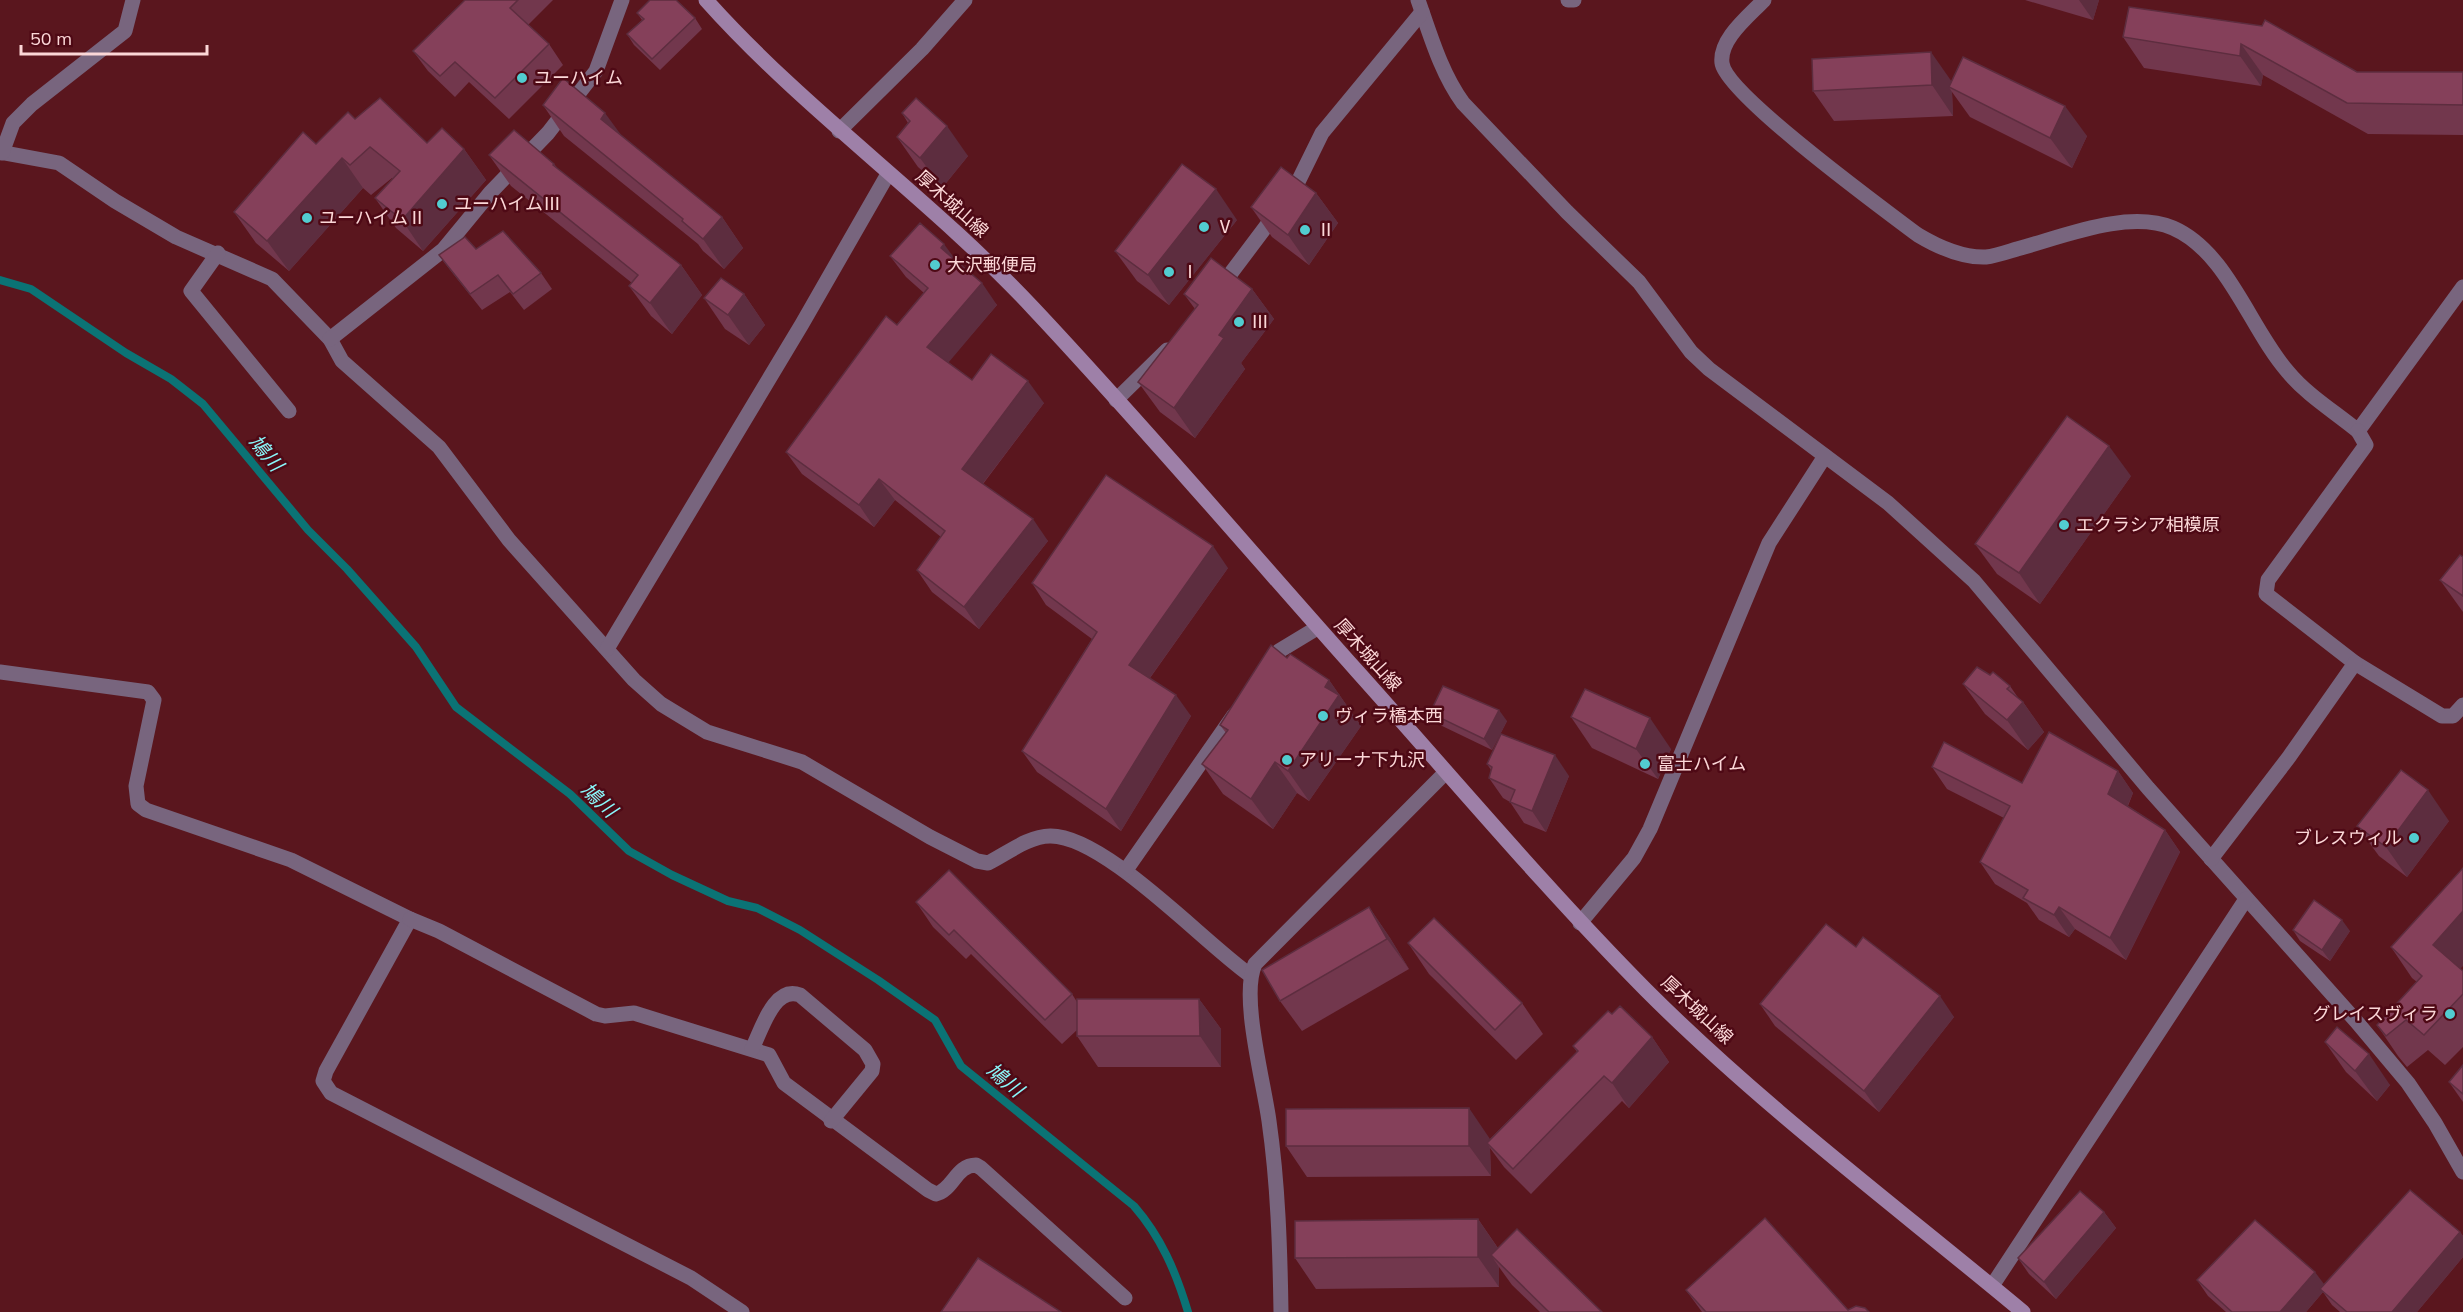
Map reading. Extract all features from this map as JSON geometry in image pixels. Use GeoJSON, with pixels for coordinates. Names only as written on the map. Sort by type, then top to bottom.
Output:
{"type":"FeatureCollection","features":[{"type":"Feature","properties":{"kind":"main road","name":"厚木城山線"},"geometry":{"type":"LineString","coordinates":[[706,0],[839,131],[973,248],[1032,307],[1580,922],[1650,993],[1719,1058],[2023,1312]]}},
{"type":"Feature","properties":{"kind":"street"},"geometry":{"type":"LineString","coordinates":[[133,0],[125,31],[32,104],[13,123],[1,152],[59,163],[115,201],[176,237],[272,279],[330,339],[342,362],[439,447],[509,540],[634,680],[662,705],[707,732],[802,762],[930,837],[976,861],[988,863],[1034,839],[1048,836],[1074,843],[1126,870],[1250,975]]}},
{"type":"Feature","properties":{"kind":"street"},"geometry":{"type":"LineString","coordinates":[[330,339],[443,250],[490,193],[548,133],[596,71],[622,0]]}},
{"type":"Feature","properties":{"kind":"street"},"geometry":{"type":"LineString","coordinates":[[839,131],[922,50],[965,0]]}},
{"type":"Feature","properties":{"kind":"street"},"geometry":{"type":"LineString","coordinates":[[1568,0],[1574,0]]}},
{"type":"Feature","properties":{"kind":"street"},"geometry":{"type":"LineString","coordinates":[[1764,0],[1728,40],[1721,61],[1727,77],[1779,126],[1918,235],[1941,249],[1987,257],[2133,221],[2156,222],[2176,230],[2196,243],[2220,269],[2288,373],[2358,430],[2366,446],[2266,587],[2266,594],[2272,601],[2355,663],[2442,716],[2453,716],[2463,705]]}},
{"type":"Feature","properties":{"kind":"street"},"geometry":{"type":"LineString","coordinates":[[1209,302],[1295,188],[1322,133],[1420,6]]}},
{"type":"Feature","properties":{"kind":"street"},"geometry":{"type":"LineString","coordinates":[[1420,6],[1455,92],[1463,103],[1567,212],[1639,282],[1691,352],[1754,405],[1888,503],[1974,581],[2211,859],[2356,1021],[2408,1083],[2435,1123],[2463,1173]]}},
{"type":"Feature","properties":{"kind":"street"},"geometry":{"type":"LineString","coordinates":[[607,649],[802,324],[888,174]]}},
{"type":"Feature","properties":{"kind":"street"},"geometry":{"type":"LineString","coordinates":[[218,254],[191,291],[289,411]]}},
{"type":"Feature","properties":{"kind":"street"},"geometry":{"type":"LineString","coordinates":[[2358,430],[2463,287]]}},
{"type":"Feature","properties":{"kind":"street"},"geometry":{"type":"LineString","coordinates":[[1116,400],[1182,336]]}},
{"type":"Feature","properties":{"kind":"street"},"geometry":{"type":"LineString","coordinates":[[1580,922],[1634,858],[1650,830],[1769,543],[1825,456]]}},
{"type":"Feature","properties":{"kind":"street"},"geometry":{"type":"LineString","coordinates":[[1259,680],[1279,651],[1317,627]]}},
{"type":"Feature","properties":{"kind":"street"},"geometry":{"type":"LineString","coordinates":[[2211,859],[2289,757],[2355,663]]}},
{"type":"Feature","properties":{"kind":"street"},"geometry":{"type":"LineString","coordinates":[[0,672],[148,693],[154,700],[135,786],[138,804],[146,810],[291,860],[439,931],[596,1014],[605,1016],[634,1013],[769,1054],[784,1083],[831,1121],[936,1194],[942,1193],[964,1168],[976,1165],[1125,1298]]}},
{"type":"Feature","properties":{"kind":"street"},"geometry":{"type":"LineString","coordinates":[[1126,870],[1246,699]]}},
{"type":"Feature","properties":{"kind":"street"},"geometry":{"type":"LineString","coordinates":[[1281,1312],[1280,1228],[1250,975],[1255,964],[1446,772]]}},
{"type":"Feature","properties":{"kind":"street"},"geometry":{"type":"LineString","coordinates":[[1992,1286],[2246,898]]}},
{"type":"Feature","properties":{"kind":"street"},"geometry":{"type":"LineString","coordinates":[[410,919],[326,1071],[323,1081],[326,1089],[691,1278],[742,1312]]}},
{"type":"Feature","properties":{"kind":"street"},"geometry":{"type":"LineString","coordinates":[[752,1049],[776,1001],[783,994],[791,991],[800,994],[865,1050],[873,1064],[872,1071],[831,1121]]}},
{"type":"Feature","properties":{"kind":"building"},"geometry":{"type":"Polygon","coordinates":[[[465,0],[518,0],[510,8],[549,44],[495,98],[455,62],[440,76],[413,51],[465,0]]]}},
{"type":"Feature","properties":{"kind":"building"},"geometry":{"type":"Polygon","coordinates":[[[650,0],[676,0],[695,18],[652,59],[627,34],[644,19],[637,13],[650,0]]]}},
{"type":"Feature","properties":{"kind":"building"},"geometry":{"type":"Polygon","coordinates":[[[2129,7],[2262,26],[2265,20],[2357,72],[2463,72],[2463,105],[2347,103],[2241,44],[2240,56],[2123,37],[2129,7]]]}},
{"type":"Feature","properties":{"kind":"building"},"geometry":{"type":"Polygon","coordinates":[[[1931,52],[1932,85],[1813,91],[1812,59],[1931,52]]]}},
{"type":"Feature","properties":{"kind":"building"},"geometry":{"type":"Polygon","coordinates":[[[1963,57],[2065,106],[2050,138],[1949,87],[1963,57]]]}},
{"type":"Feature","properties":{"kind":"building"},"geometry":{"type":"Polygon","coordinates":[[[563,78],[605,113],[601,119],[722,217],[703,239],[682,221],[683,219],[543,105],[563,78]]]}},
{"type":"Feature","properties":{"kind":"building"},"geometry":{"type":"Polygon","coordinates":[[[380,98],[427,143],[442,128],[464,149],[402,220],[375,198],[400,171],[370,147],[350,165],[342,158],[267,241],[234,212],[303,132],[316,144],[348,112],[355,119],[380,98]]]}},
{"type":"Feature","properties":{"kind":"building"},"geometry":{"type":"Polygon","coordinates":[[[916,98],[947,126],[920,158],[897,137],[910,121],[902,113],[916,98]]]}},
{"type":"Feature","properties":{"kind":"building"},"geometry":{"type":"Polygon","coordinates":[[[514,130],[553,165],[681,265],[650,303],[629,286],[638,275],[489,155],[514,130]]]}},
{"type":"Feature","properties":{"kind":"building"},"geometry":{"type":"Polygon","coordinates":[[[1182,164],[1216,189],[1148,275],[1115,251],[1182,164]]]}},
{"type":"Feature","properties":{"kind":"building"},"geometry":{"type":"Polygon","coordinates":[[[1281,167],[1316,193],[1288,235],[1251,207],[1281,167]]]}},
{"type":"Feature","properties":{"kind":"building"},"geometry":{"type":"Polygon","coordinates":[[[920,223],[944,244],[941,248],[982,283],[927,347],[972,380],[991,354],[1028,381],[962,469],[1033,519],[964,607],[917,570],[945,531],[879,479],[859,505],[786,452],[886,316],[897,325],[928,288],[890,256],[920,223]]]}},
{"type":"Feature","properties":{"kind":"building"},"geometry":{"type":"Polygon","coordinates":[[[503,231],[541,273],[513,294],[498,275],[470,294],[439,255],[465,237],[476,249],[503,231]]]}},
{"type":"Feature","properties":{"kind":"building"},"geometry":{"type":"Polygon","coordinates":[[[1211,258],[1252,289],[1219,335],[1224,338],[1174,408],[1138,382],[1198,305],[1184,294],[1211,258]]]}},
{"type":"Feature","properties":{"kind":"building"},"geometry":{"type":"Polygon","coordinates":[[[721,278],[744,294],[728,315],[704,298],[721,278]]]}},
{"type":"Feature","properties":{"kind":"building"},"geometry":{"type":"Polygon","coordinates":[[[2067,416],[2109,446],[2019,573],[1975,544],[2067,416]]]}},
{"type":"Feature","properties":{"kind":"building"},"geometry":{"type":"Polygon","coordinates":[[[1106,475],[1213,546],[1129,665],[1176,695],[1106,809],[1022,751],[1097,632],[1032,583],[1106,475]]]}},
{"type":"Feature","properties":{"kind":"building"},"geometry":{"type":"Polygon","coordinates":[[[2460,555],[2463,557],[2463,596],[2440,580],[2460,555]]]}},
{"type":"Feature","properties":{"kind":"building"},"geometry":{"type":"Polygon","coordinates":[[[1271,645],[1287,658],[1290,654],[1329,680],[1325,687],[1339,695],[1288,771],[1275,762],[1251,799],[1202,764],[1228,730],[1220,725],[1271,645]]]}},
{"type":"Feature","properties":{"kind":"building"},"geometry":{"type":"Polygon","coordinates":[[[1977,667],[1990,675],[1993,672],[2010,686],[2007,689],[2023,702],[2007,720],[1963,684],[1977,667]]]}},
{"type":"Feature","properties":{"kind":"building"},"geometry":{"type":"Polygon","coordinates":[[[1443,686],[1499,710],[1484,739],[1430,713],[1443,686]]]}},
{"type":"Feature","properties":{"kind":"building"},"geometry":{"type":"Polygon","coordinates":[[[1585,689],[1650,718],[1636,749],[1571,717],[1585,689]]]}},
{"type":"Feature","properties":{"kind":"building"},"geometry":{"type":"Polygon","coordinates":[[[2049,732],[2118,771],[2108,794],[2165,830],[2110,938],[2059,907],[2054,915],[2023,898],[2028,890],[1980,862],[2010,806],[1932,767],[1944,742],[2022,783],[2049,732]]]}},
{"type":"Feature","properties":{"kind":"building"},"geometry":{"type":"Polygon","coordinates":[[[1501,734],[1555,755],[1532,811],[1510,802],[1515,790],[1489,778],[1492,767],[1487,764],[1501,734]]]}},
{"type":"Feature","properties":{"kind":"building"},"geometry":{"type":"Polygon","coordinates":[[[2401,770],[2428,790],[2386,847],[2357,826],[2401,770]]]}},
{"type":"Feature","properties":{"kind":"building"},"geometry":{"type":"Polygon","coordinates":[[[2463,868],[2463,911],[2433,945],[2463,971],[2463,994],[2424,1035],[2406,1020],[2386,1036],[2377,1025],[2422,976],[2391,947],[2463,868]]]}},
{"type":"Feature","properties":{"kind":"building"},"geometry":{"type":"Polygon","coordinates":[[[949,870],[1072,994],[1045,1020],[954,930],[949,935],[916,902],[949,870]]]}},
{"type":"Feature","properties":{"kind":"building"},"geometry":{"type":"Polygon","coordinates":[[[2314,900],[2342,920],[2322,950],[2293,930],[2314,900]]]}},
{"type":"Feature","properties":{"kind":"building"},"geometry":{"type":"Polygon","coordinates":[[[1369,907],[1387,939],[1280,1001],[1262,970],[1369,907]]]}},
{"type":"Feature","properties":{"kind":"building"},"geometry":{"type":"Polygon","coordinates":[[[1434,918],[1522,1003],[1495,1030],[1408,943],[1434,918]]]}},
{"type":"Feature","properties":{"kind":"building"},"geometry":{"type":"Polygon","coordinates":[[[1826,924],[1856,947],[1863,937],[1940,996],[1864,1091],[1760,1004],[1826,924]]]}},
{"type":"Feature","properties":{"kind":"building"},"geometry":{"type":"Polygon","coordinates":[[[1077,999],[1199,999],[1200,1036],[1077,1036],[1077,999]]]}},
{"type":"Feature","properties":{"kind":"building"},"geometry":{"type":"Polygon","coordinates":[[[1620,1006],[1652,1037],[1612,1083],[1604,1076],[1513,1169],[1487,1143],[1578,1051],[1573,1046],[1608,1011],[1612,1014],[1620,1006]]]}},
{"type":"Feature","properties":{"kind":"building"},"geometry":{"type":"Polygon","coordinates":[[[2337,1027],[2369,1054],[2355,1071],[2325,1042],[2337,1027]]]}},
{"type":"Feature","properties":{"kind":"building"},"geometry":{"type":"Polygon","coordinates":[[[2463,1065],[2463,1094],[2449,1082],[2463,1065]]]}},
{"type":"Feature","properties":{"kind":"building"},"geometry":{"type":"Polygon","coordinates":[[[1469,1108],[1469,1146],[1286,1146],[1286,1109],[1469,1108]]]}},
{"type":"Feature","properties":{"kind":"building"},"geometry":{"type":"Polygon","coordinates":[[[2410,1190],[2460,1232],[2392,1312],[2347,1312],[2320,1289],[2410,1190]]]}},
{"type":"Feature","properties":{"kind":"building"},"geometry":{"type":"Polygon","coordinates":[[[2080,1191],[2104,1212],[2044,1282],[2018,1258],[2080,1191]]]}},
{"type":"Feature","properties":{"kind":"building"},"geometry":{"type":"Polygon","coordinates":[[[1765,1218],[1848,1310],[1856,1306],[1865,1308],[1869,1312],[1706,1312],[1686,1290],[1765,1218]]]}},
{"type":"Feature","properties":{"kind":"building"},"geometry":{"type":"Polygon","coordinates":[[[1478,1219],[1478,1257],[1295,1258],[1295,1221],[1478,1219]]]}},
{"type":"Feature","properties":{"kind":"building"},"geometry":{"type":"Polygon","coordinates":[[[2255,1220],[2315,1272],[2280,1312],[2232,1312],[2197,1280],[2255,1220]]]}},
{"type":"Feature","properties":{"kind":"building"},"geometry":{"type":"Polygon","coordinates":[[[1517,1229],[1602,1312],[1549,1312],[1491,1255],[1517,1229]]]}},
{"type":"Feature","properties":{"kind":"building"},"geometry":{"type":"Polygon","coordinates":[[[978,1258],[1061,1312],[941,1312],[978,1258]]]}},
{"type":"Feature","properties":{"kind":"waterway","name":"鳩川"},"geometry":{"type":"LineString","coordinates":[[0,280],[31,289],[126,353],[171,379],[203,404],[308,530],[347,569],[416,647],[456,707],[570,794],[629,851],[672,875],[728,901],[757,908],[800,930],[935,1020],[961,1066],[1134,1206],[1152,1230],[1167,1256],[1188,1312]]}},
{"type":"Feature","properties":{"kind":"place","name":"ユーハイム"},"geometry":{"type":"Point","coordinates":[522,78]}},
{"type":"Feature","properties":{"kind":"place","name":"ユーハイムⅢ"},"geometry":{"type":"Point","coordinates":[442,204]}},
{"type":"Feature","properties":{"kind":"place","name":"ユーハイムⅡ"},"geometry":{"type":"Point","coordinates":[307,218]}},
{"type":"Feature","properties":{"kind":"place","name":"Ⅴ"},"geometry":{"type":"Point","coordinates":[1204,227]}},
{"type":"Feature","properties":{"kind":"place","name":"Ⅱ"},"geometry":{"type":"Point","coordinates":[1305,230]}},
{"type":"Feature","properties":{"kind":"place","name":"大沢郵便局"},"geometry":{"type":"Point","coordinates":[935,265]}},
{"type":"Feature","properties":{"kind":"place","name":"Ⅰ"},"geometry":{"type":"Point","coordinates":[1169,272]}},
{"type":"Feature","properties":{"kind":"place","name":"Ⅲ"},"geometry":{"type":"Point","coordinates":[1239,322]}},
{"type":"Feature","properties":{"kind":"place","name":"エクラシア相模原"},"geometry":{"type":"Point","coordinates":[2064,525]}},
{"type":"Feature","properties":{"kind":"place","name":"ヴィラ橋本西"},"geometry":{"type":"Point","coordinates":[1323,716]}},
{"type":"Feature","properties":{"kind":"place","name":"アリーナ下九沢"},"geometry":{"type":"Point","coordinates":[1287,760]}},
{"type":"Feature","properties":{"kind":"place","name":"富士ハイム"},"geometry":{"type":"Point","coordinates":[1645,764]}},
{"type":"Feature","properties":{"kind":"place","name":"ブレスウィル"},"geometry":{"type":"Point","coordinates":[2414,838]}},
{"type":"Feature","properties":{"kind":"place","name":"グレイスヴィラ"},"geometry":{"type":"Point","coordinates":[2450,1014]}}]}
